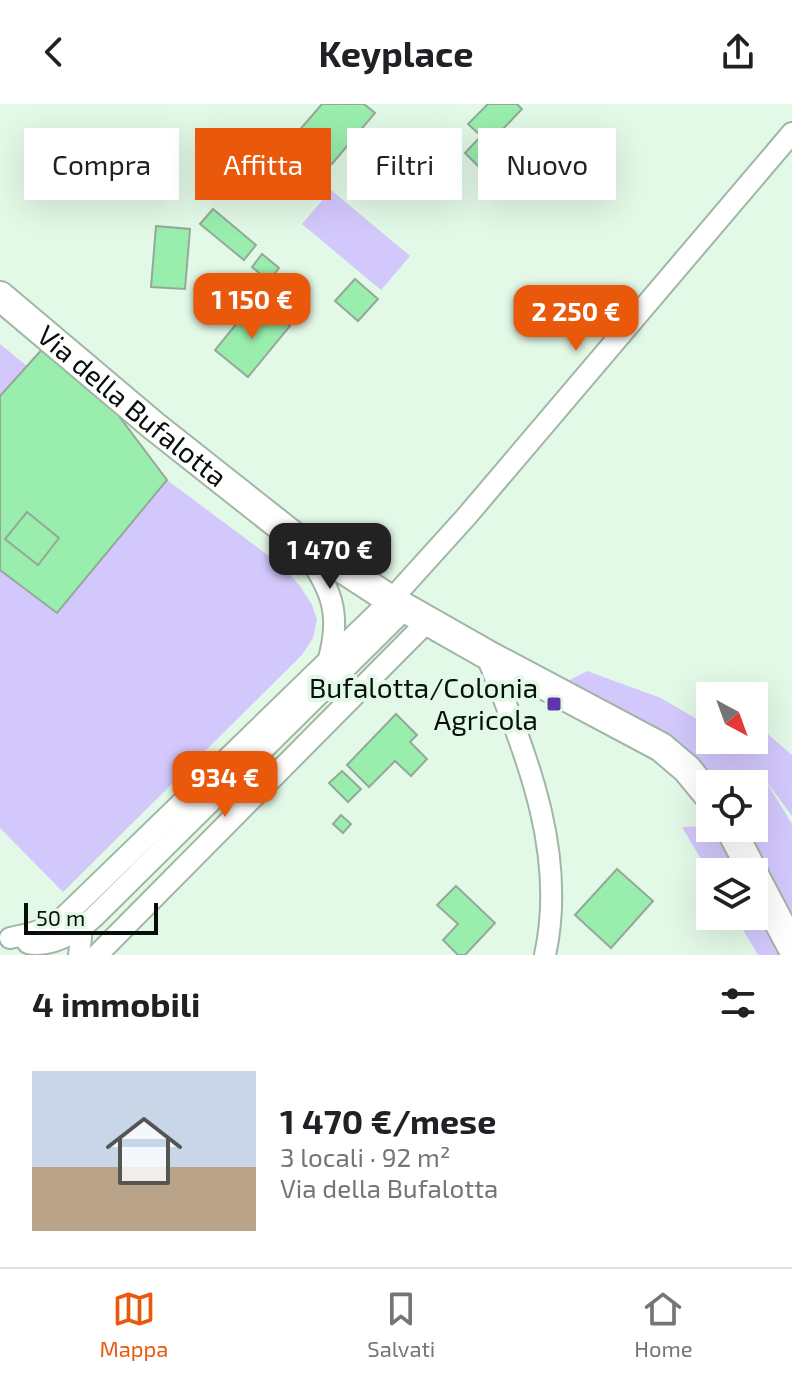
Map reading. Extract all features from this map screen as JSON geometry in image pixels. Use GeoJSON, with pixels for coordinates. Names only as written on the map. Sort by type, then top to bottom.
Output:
{"type":"FeatureCollection","features":[{"type":"Feature","properties":{"kind":"street"},"geometry":{"type":"LineString","coordinates":[[97,955],[408,610],[476,505],[792,133]]}},
{"type":"Feature","properties":{"kind":"street","name":"Via della Bufalotta"},"geometry":{"type":"LineString","coordinates":[[0,296],[154,426],[297,539],[408,610],[661,747],[696,780]]}},
{"type":"Feature","properties":{"kind":"street"},"geometry":{"type":"LineString","coordinates":[[297,539],[332,599],[335,625],[328,662]]}},
{"type":"Feature","properties":{"kind":"street"},"geometry":{"type":"LineString","coordinates":[[7,942],[35,944],[82,928],[180,818],[328,662],[408,610]]}},
{"type":"Feature","properties":{"kind":"street"},"geometry":{"type":"LineString","coordinates":[[7,942],[54,924],[180,818],[408,610]]}},
{"type":"Feature","properties":{"kind":"street"},"geometry":{"type":"LineString","coordinates":[[486,654],[527,760],[542,811],[551,890],[545,955]]}},
{"type":"Feature","properties":{"kind":"street"},"geometry":{"type":"LineString","coordinates":[[768,901],[792,947]]}},
{"type":"Feature","properties":{"kind":"street"},"geometry":{"type":"LineString","coordinates":[[79,955],[82,928]]}},
{"type":"Feature","properties":{"kind":"shaded area"},"geometry":{"type":"Polygon","coordinates":[[[331,190],[410,256],[381,290],[302,224],[322,200],[331,200],[331,190]]]}},
{"type":"Feature","properties":{"kind":"shaded area"},"geometry":{"type":"Polygon","coordinates":[[[0,344],[28,367],[0,396],[0,344]]]}},
{"type":"Feature","properties":{"kind":"shaded area"},"geometry":{"type":"Polygon","coordinates":[[[167,480],[281,565],[312,605],[317,620],[313,638],[302,655],[63,892],[0,828],[0,570],[57,613],[167,480]]]}},
{"type":"Feature","properties":{"kind":"shaded area"},"geometry":{"type":"Polygon","coordinates":[[[587,671],[661,698],[696,719],[696,754],[768,754],[768,734],[792,755],[792,816],[768,783],[768,770],[696,770],[696,774],[564,683],[587,671]]]}},
{"type":"Feature","properties":{"kind":"shaded area"},"geometry":{"type":"Polygon","coordinates":[[[768,785],[792,824],[792,931],[768,886],[768,858],[753,858],[744,842],[768,842],[768,785]]]}},
{"type":"Feature","properties":{"kind":"shaded area"},"geometry":{"type":"Polygon","coordinates":[[[696,826],[696,842],[721,842],[730,858],[700,858],[682,827],[696,826]]]}},
{"type":"Feature","properties":{"kind":"shaded area"},"geometry":{"type":"Polygon","coordinates":[[[768,921],[788,955],[758,955],[743,930],[768,930],[768,921]]]}},
{"type":"Feature","properties":{"kind":"building"},"geometry":{"type":"Polygon","coordinates":[[[322,104],[364,104],[375,113],[362,128],[347,128],[347,146],[332,164],[331,128],[301,128],[322,104]]]}},
{"type":"Feature","properties":{"kind":"building"},"geometry":{"type":"Polygon","coordinates":[[[488,104],[517,104],[522,109],[504,128],[478,128],[478,133],[468,124],[488,104]]]}},
{"type":"Feature","properties":{"kind":"building"},"geometry":{"type":"Polygon","coordinates":[[[478,139],[478,166],[465,153],[478,139]]]}},
{"type":"Feature","properties":{"kind":"building"},"geometry":{"type":"Polygon","coordinates":[[[213,209],[256,245],[244,260],[200,224],[213,209]]]}},
{"type":"Feature","properties":{"kind":"building"},"geometry":{"type":"Polygon","coordinates":[[[156,226],[190,229],[185,289],[151,287],[156,226]]]}},
{"type":"Feature","properties":{"kind":"building"},"geometry":{"type":"Polygon","coordinates":[[[262,254],[279,268],[269,281],[252,267],[262,254]]]}},
{"type":"Feature","properties":{"kind":"building"},"geometry":{"type":"Polygon","coordinates":[[[355,279],[378,299],[358,321],[335,301],[355,279]]]}},
{"type":"Feature","properties":{"kind":"building"},"geometry":{"type":"Polygon","coordinates":[[[271,310],[290,326],[248,377],[215,350],[246,312],[260,323],[271,310]]]}},
{"type":"Feature","properties":{"kind":"building"},"geometry":{"type":"Polygon","coordinates":[[[46,345],[97,387],[167,480],[57,613],[0,570],[0,396],[46,345]]]}},
{"type":"Feature","properties":{"kind":"building"},"geometry":{"type":"Polygon","coordinates":[[[27,512],[59,538],[38,565],[5,539],[27,512]]]}},
{"type":"Feature","properties":{"kind":"building"},"geometry":{"type":"Polygon","coordinates":[[[396,714],[417,735],[410,742],[427,759],[411,776],[395,761],[369,787],[347,765],[396,714]]]}},
{"type":"Feature","properties":{"kind":"building"},"geometry":{"type":"Polygon","coordinates":[[[342,771],[361,789],[348,802],[329,783],[342,771]]]}},
{"type":"Feature","properties":{"kind":"building"},"geometry":{"type":"Polygon","coordinates":[[[341,815],[351,824],[343,833],[333,824],[341,815]]]}},
{"type":"Feature","properties":{"kind":"building"},"geometry":{"type":"Polygon","coordinates":[[[617,869],[653,901],[611,948],[575,915],[617,869]]]}},
{"type":"Feature","properties":{"kind":"building"},"geometry":{"type":"Polygon","coordinates":[[[456,886],[495,923],[465,955],[458,955],[443,940],[458,924],[437,905],[456,886]]]}},
{"type":"Feature","properties":{"kind":"place","name":"Bufalotta/Colonia Agricola"},"geometry":{"type":"Point","coordinates":[554,704]}}]}
